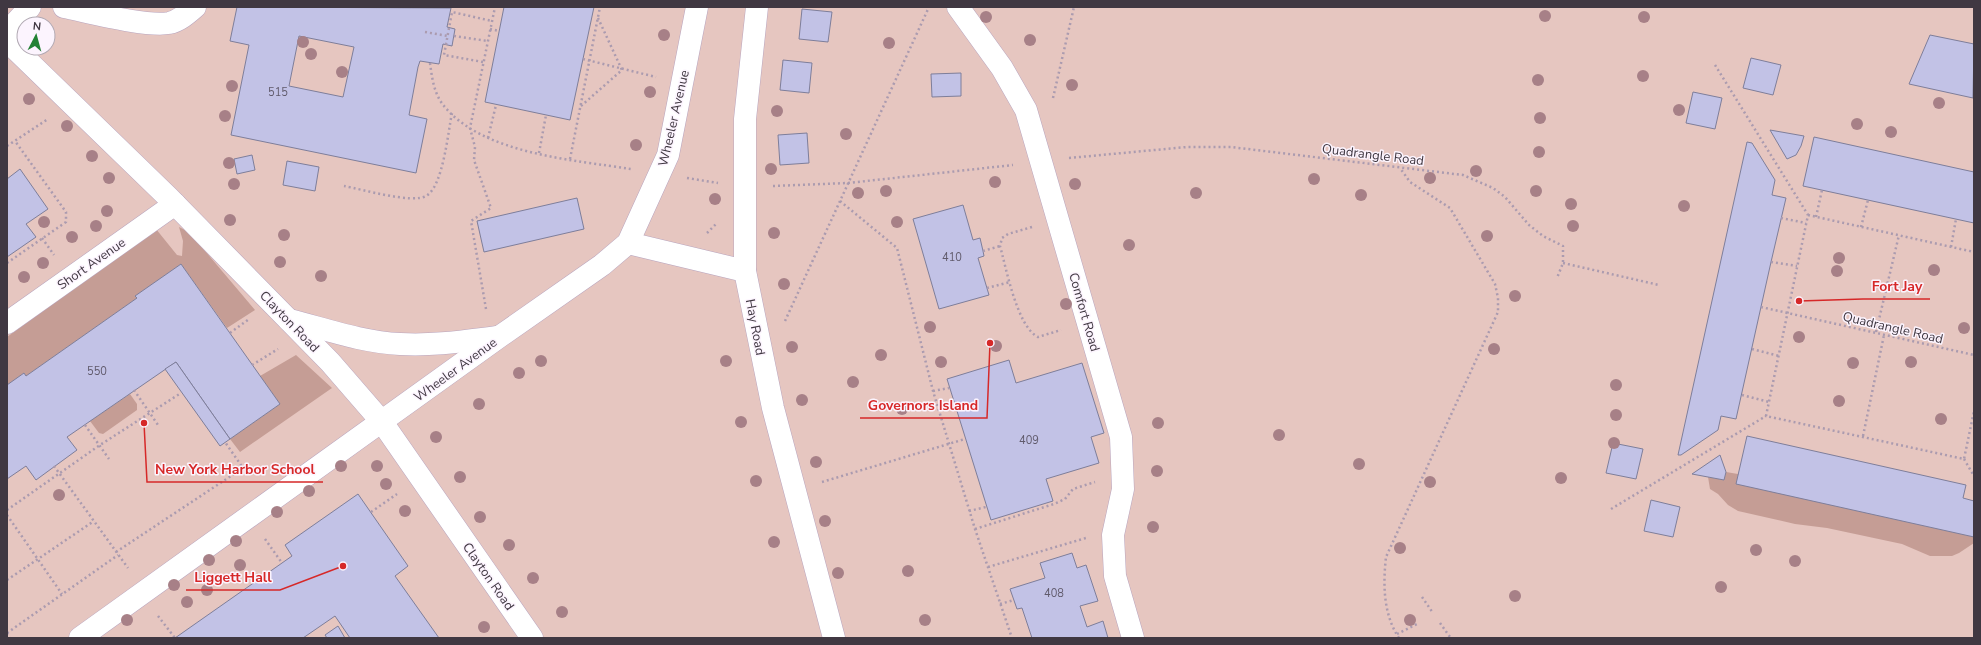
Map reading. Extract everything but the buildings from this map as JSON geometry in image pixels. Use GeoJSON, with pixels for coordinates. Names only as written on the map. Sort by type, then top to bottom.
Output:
{"type":"FeatureCollection","features":[{"type":"Feature","properties":{"kind":"street"},"geometry":{"type":"LineString","coordinates":[[7,32],[30,7]]}},
{"type":"Feature","properties":{"kind":"street"},"geometry":{"type":"LineString","coordinates":[[64,7],[152,23],[169,23],[182,18],[195,7]]}},
{"type":"Feature","properties":{"kind":"street","name":"Wheeler Avenue"},"geometry":{"type":"LineString","coordinates":[[80,638],[382,422],[490,338],[602,265],[628,243],[661,174],[668,155],[698,7]]}},
{"type":"Feature","properties":{"kind":"street","name":"Hay Road"},"geometry":{"type":"LineString","coordinates":[[757,7],[745,119],[745,271],[773,408],[834,638]]}},
{"type":"Feature","properties":{"kind":"street","name":"Comfort Road"},"geometry":{"type":"LineString","coordinates":[[958,7],[1002,68],[1026,110],[1121,437],[1123,483],[1113,540],[1115,576],[1133,638]]}},
{"type":"Feature","properties":{"kind":"street","name":"Clayton Road"},"geometry":{"type":"LineString","coordinates":[[7,41],[175,204],[330,362],[382,422],[532,638]]}},
{"type":"Feature","properties":{"kind":"street","name":"Short Avenue"},"geometry":{"type":"LineString","coordinates":[[7,323],[175,204]]}},
{"type":"Feature","properties":{"kind":"street"},"geometry":{"type":"LineString","coordinates":[[628,243],[745,271]]}},
{"type":"Feature","properties":{"kind":"street"},"geometry":{"type":"LineString","coordinates":[[289,320],[363,338],[399,344],[440,344],[490,338]]}},
{"type":"Feature","properties":{"kind":"path"},"geometry":{"type":"LineString","coordinates":[[490,338],[487,307],[471,221],[491,208],[474,160],[475,147],[470,128],[495,7]]}},
{"type":"Feature","properties":{"kind":"path"},"geometry":{"type":"LineString","coordinates":[[570,160],[600,7]]}},
{"type":"Feature","properties":{"kind":"path"},"geometry":{"type":"LineString","coordinates":[[782,328],[929,7]]}},
{"type":"Feature","properties":{"kind":"path"},"geometry":{"type":"LineString","coordinates":[[1052,100],[1074,7]]}},
{"type":"Feature","properties":{"kind":"path"},"geometry":{"type":"LineString","coordinates":[[483,62],[444,55],[452,12],[492,21]]}},
{"type":"Feature","properties":{"kind":"path"},"geometry":{"type":"LineString","coordinates":[[598,18],[622,70]]}},
{"type":"Feature","properties":{"kind":"path"},"geometry":{"type":"LineString","coordinates":[[490,29],[499,30]]}},
{"type":"Feature","properties":{"kind":"path"},"geometry":{"type":"LineString","coordinates":[[425,32],[448,36]]}},
{"type":"Feature","properties":{"kind":"path"},"geometry":{"type":"LineString","coordinates":[[454,36],[488,41]]}},
{"type":"Feature","properties":{"kind":"path"},"geometry":{"type":"LineString","coordinates":[[583,59],[622,70],[682,82]]}},
{"type":"Feature","properties":{"kind":"path","name":"Quadrangle Road"},"geometry":{"type":"LineString","coordinates":[[430,63],[433,84],[444,106],[470,128],[506,146],[570,160],[661,174],[745,193],[1042,162],[1054,159],[1187,147],[1231,146],[1463,175],[1493,188],[1505,197],[1529,225],[1543,236],[1563,246],[1563,263]]}},
{"type":"Feature","properties":{"kind":"path"},"geometry":{"type":"LineString","coordinates":[[1714,65],[1808,215],[1974,252]]}},
{"type":"Feature","properties":{"kind":"path"},"geometry":{"type":"LineString","coordinates":[[581,106],[622,70]]}},
{"type":"Feature","properties":{"kind":"path"},"geometry":{"type":"LineString","coordinates":[[7,146],[72,104]]}},
{"type":"Feature","properties":{"kind":"path"},"geometry":{"type":"LineString","coordinates":[[488,138],[496,104]]}},
{"type":"Feature","properties":{"kind":"path"},"geometry":{"type":"LineString","coordinates":[[344,186],[398,197],[416,199],[426,196],[434,188],[440,174],[452,113]]}},
{"type":"Feature","properties":{"kind":"path"},"geometry":{"type":"LineString","coordinates":[[539,153],[546,115]]}},
{"type":"Feature","properties":{"kind":"path"},"geometry":{"type":"LineString","coordinates":[[7,263],[66,222],[66,212],[16,141]]}},
{"type":"Feature","properties":{"kind":"path"},"geometry":{"type":"LineString","coordinates":[[1399,638],[1387,609],[1384,576],[1386,557],[1498,312],[1498,298],[1495,284],[1450,208],[1410,182],[1400,168]]}},
{"type":"Feature","properties":{"kind":"path"},"geometry":{"type":"LineString","coordinates":[[1816,217],[1822,190]]}},
{"type":"Feature","properties":{"kind":"path"},"geometry":{"type":"LineString","coordinates":[[682,256],[745,193]]}},
{"type":"Feature","properties":{"kind":"path"},"geometry":{"type":"LineString","coordinates":[[1861,227],[1868,200]]}},
{"type":"Feature","properties":{"kind":"path"},"geometry":{"type":"LineString","coordinates":[[840,201],[897,248],[933,391],[950,442],[975,529],[1012,638]]}},
{"type":"Feature","properties":{"kind":"path"},"geometry":{"type":"LineString","coordinates":[[1766,416],[1808,215]]}},
{"type":"Feature","properties":{"kind":"path"},"geometry":{"type":"LineString","coordinates":[[1781,218],[1806,223]]}},
{"type":"Feature","properties":{"kind":"path"},"geometry":{"type":"LineString","coordinates":[[1951,247],[1956,219]]}},
{"type":"Feature","properties":{"kind":"path"},"geometry":{"type":"LineString","coordinates":[[1058,220],[1008,234],[1002,238],[1000,246],[1010,282],[1022,316],[1032,334],[1038,337],[1088,321]]}},
{"type":"Feature","properties":{"kind":"path"},"geometry":{"type":"LineString","coordinates":[[1876,332],[1899,235]]}},
{"type":"Feature","properties":{"kind":"path"},"geometry":{"type":"LineString","coordinates":[[983,251],[1000,246]]}},
{"type":"Feature","properties":{"kind":"path"},"geometry":{"type":"LineString","coordinates":[[1772,262],[1797,266]]}},
{"type":"Feature","properties":{"kind":"path"},"geometry":{"type":"LineString","coordinates":[[1557,278],[1563,263],[1659,285]]}},
{"type":"Feature","properties":{"kind":"path"},"geometry":{"type":"LineString","coordinates":[[987,288],[1010,282]]}},
{"type":"Feature","properties":{"kind":"path","name":"Quadrangle Road"},"geometry":{"type":"LineString","coordinates":[[1761,308],[1876,332],[1974,355]]}},
{"type":"Feature","properties":{"kind":"path"},"geometry":{"type":"LineString","coordinates":[[1863,436],[1884,335]]}},
{"type":"Feature","properties":{"kind":"path"},"geometry":{"type":"LineString","coordinates":[[1752,349],[1778,356]]}},
{"type":"Feature","properties":{"kind":"path"},"geometry":{"type":"LineString","coordinates":[[933,391],[950,388]]}},
{"type":"Feature","properties":{"kind":"path"},"geometry":{"type":"LineString","coordinates":[[134,390],[158,425]]}},
{"type":"Feature","properties":{"kind":"path"},"geometry":{"type":"LineString","coordinates":[[7,510],[100,445],[181,392]]}},
{"type":"Feature","properties":{"kind":"path"},"geometry":{"type":"LineString","coordinates":[[1742,395],[1769,402]]}},
{"type":"Feature","properties":{"kind":"path"},"geometry":{"type":"LineString","coordinates":[[1974,411],[1964,459],[1974,476]]}},
{"type":"Feature","properties":{"kind":"path"},"geometry":{"type":"LineString","coordinates":[[1611,509],[1766,416],[1964,459]]}},
{"type":"Feature","properties":{"kind":"path"},"geometry":{"type":"LineString","coordinates":[[85,425],[109,459]]}},
{"type":"Feature","properties":{"kind":"path"},"geometry":{"type":"LineString","coordinates":[[795,490],[950,442],[965,439]]}},
{"type":"Feature","properties":{"kind":"path"},"geometry":{"type":"LineString","coordinates":[[10,638],[7,633],[117,553],[243,468],[225,442]]}},
{"type":"Feature","properties":{"kind":"path"},"geometry":{"type":"LineString","coordinates":[[54,466],[145,591]]}},
{"type":"Feature","properties":{"kind":"path"},"geometry":{"type":"LineString","coordinates":[[975,529],[1054,504],[1065,499],[1072,489],[1082,485],[1096,482],[1123,483]]}},
{"type":"Feature","properties":{"kind":"path"},"geometry":{"type":"LineString","coordinates":[[970,511],[986,507]]}},
{"type":"Feature","properties":{"kind":"path"},"geometry":{"type":"LineString","coordinates":[[7,514],[62,594]]}},
{"type":"Feature","properties":{"kind":"path"},"geometry":{"type":"LineString","coordinates":[[7,580],[94,521]]}},
{"type":"Feature","properties":{"kind":"path"},"geometry":{"type":"LineString","coordinates":[[988,567],[1094,535],[1113,540]]}},
{"type":"Feature","properties":{"kind":"path"},"geometry":{"type":"LineString","coordinates":[[1422,597],[1433,612]]}},
{"type":"Feature","properties":{"kind":"path"},"geometry":{"type":"LineString","coordinates":[[1000,604],[1014,600]]}},
{"type":"Feature","properties":{"kind":"path"},"geometry":{"type":"LineString","coordinates":[[1397,634],[1419,623]]}},
{"type":"Feature","properties":{"kind":"path"},"geometry":{"type":"LineString","coordinates":[[1440,623],[1450,637]]}},
{"type":"Feature","properties":{"kind":"shaded area"},"geometry":{"type":"Polygon","coordinates":[[[7,7],[1974,7],[1974,638],[7,638],[7,7]]]}},
{"type":"Feature","properties":{"kind":"shaded area"},"geometry":{"type":"Polygon","coordinates":[[[179,227],[189,232],[255,310],[227,328],[181,264],[136,296],[137,298],[26,376],[24,373],[8,385],[7,337],[156,229],[177,255],[182,256],[183,241],[179,227]]]}},
{"type":"Feature","properties":{"kind":"shaded area"},"geometry":{"type":"Polygon","coordinates":[[[296,355],[332,388],[240,452],[230,439],[280,404],[260,376],[296,355]]]}},
{"type":"Feature","properties":{"kind":"shaded area"},"geometry":{"type":"Polygon","coordinates":[[[130,394],[137,404],[137,410],[103,434],[99,433],[90,421],[130,394]]]}},
{"type":"Feature","properties":{"kind":"shaded area"},"geometry":{"type":"Polygon","coordinates":[[[1726,472],[1974,537],[1974,543],[1952,556],[1930,556],[1902,544],[1827,528],[1795,524],[1738,511],[1728,505],[1718,494],[1710,489],[1708,477],[1724,480],[1726,472]]]}},
{"type":"Feature","properties":{"kind":"place","name":"Fort Jay"},"geometry":{"type":"Point","coordinates":[1799,301]}},
{"type":"Feature","properties":{"kind":"place","name":"Governors Island"},"geometry":{"type":"Point","coordinates":[990,343]}},
{"type":"Feature","properties":{"kind":"place","name":"New York Harbor School"},"geometry":{"type":"Point","coordinates":[144,423]}},
{"type":"Feature","properties":{"kind":"place","name":"Liggett Hall"},"geometry":{"type":"Point","coordinates":[343,566]}}]}
